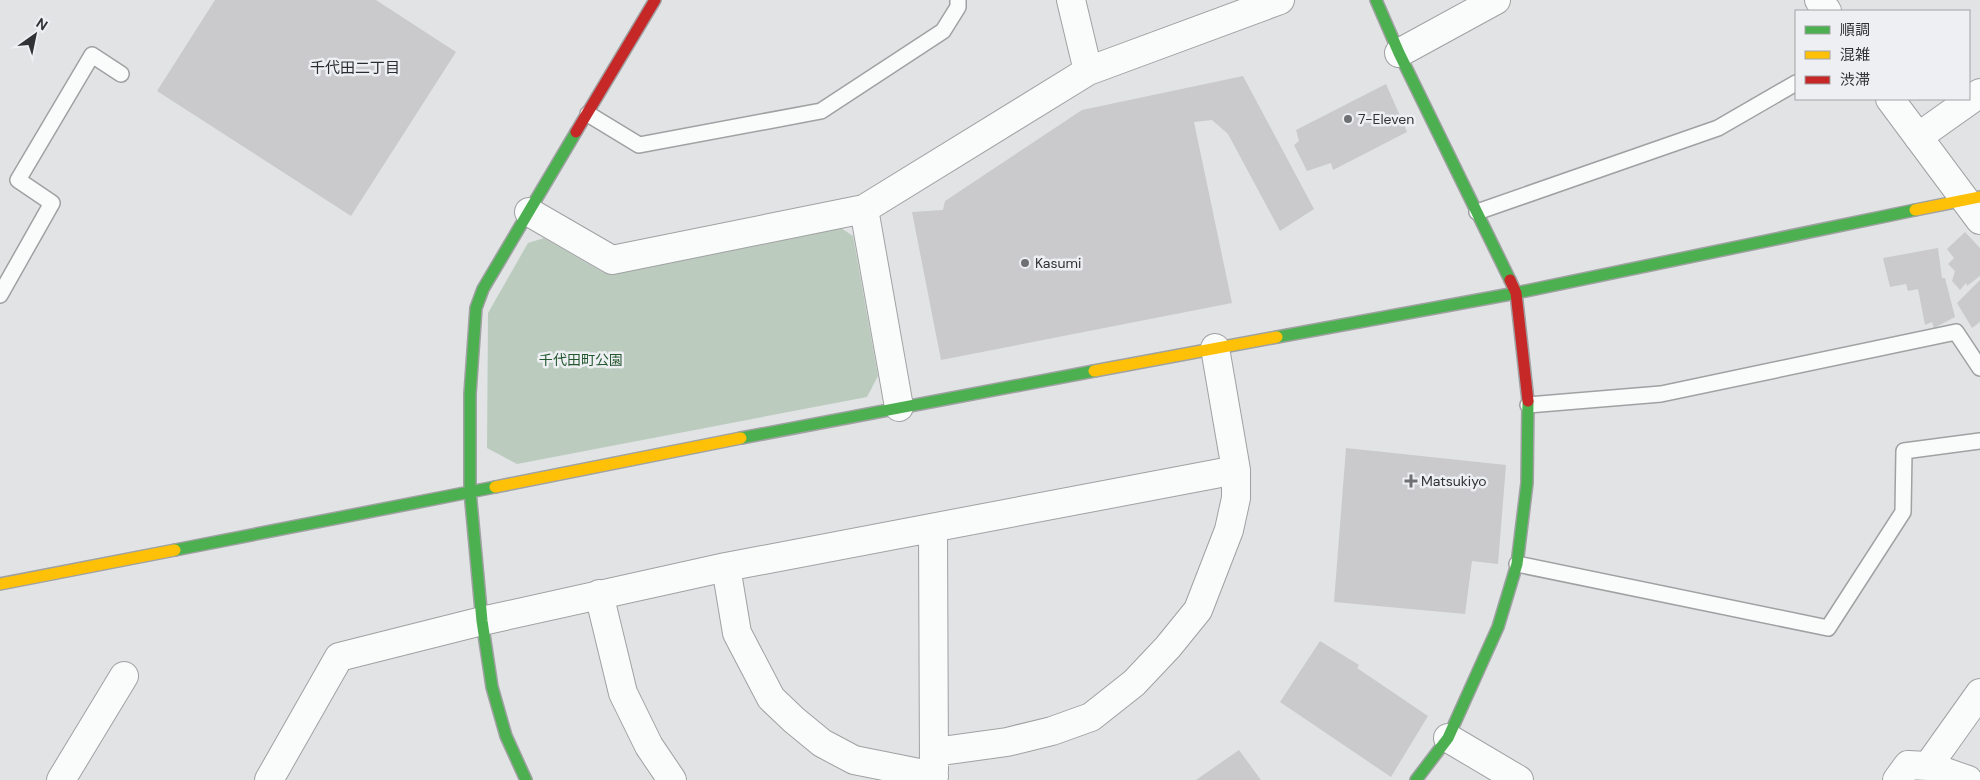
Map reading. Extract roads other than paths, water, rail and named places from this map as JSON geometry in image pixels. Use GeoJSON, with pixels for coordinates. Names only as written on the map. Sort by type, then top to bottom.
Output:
{"type":"FeatureCollection","features":[{"type":"Feature","properties":{"kind":"street"},"geometry":{"type":"LineString","coordinates":[[526,780],[506,736],[492,687],[482,621],[470,491],[470,394],[476,308],[483,289],[655,0]]}},
{"type":"Feature","properties":{"kind":"street"},"geometry":{"type":"LineString","coordinates":[[1071,0],[1088,71]]}},
{"type":"Feature","properties":{"kind":"street"},"geometry":{"type":"LineString","coordinates":[[529,212],[612,260],[864,209],[1088,71],[1280,0]]}},
{"type":"Feature","properties":{"kind":"street"},"geometry":{"type":"LineString","coordinates":[[1376,0],[1399,53],[1516,293],[1528,405],[1527,482],[1517,564],[1498,627],[1448,738],[1416,780]]}},
{"type":"Feature","properties":{"kind":"street"},"geometry":{"type":"LineString","coordinates":[[1399,53],[1496,0]]}},
{"type":"Feature","properties":{"kind":"street"},"geometry":{"type":"LineString","coordinates":[[1918,137],[1980,93]]}},
{"type":"Feature","properties":{"kind":"street"},"geometry":{"type":"LineString","coordinates":[[0,584],[899,407],[1975,206],[1918,137],[1891,100]]}},
{"type":"Feature","properties":{"kind":"street"},"geometry":{"type":"LineString","coordinates":[[864,209],[899,407]]}},
{"type":"Feature","properties":{"kind":"street"},"geometry":{"type":"LineString","coordinates":[[726,567],[737,633],[771,698],[822,743],[854,760],[934,769],[1007,742],[1091,717],[1134,683],[1168,647],[1198,610],[1229,530],[1236,498],[1236,470],[1215,348]]}},
{"type":"Feature","properties":{"kind":"street"},"geometry":{"type":"LineString","coordinates":[[269,780],[339,657],[482,621],[726,567],[1236,470]]}},
{"type":"Feature","properties":{"kind":"street"},"geometry":{"type":"LineString","coordinates":[[933,529],[934,769]]}},
{"type":"Feature","properties":{"kind":"street"},"geometry":{"type":"LineString","coordinates":[[599,594],[623,694],[649,746],[672,780]]}},
{"type":"Feature","properties":{"kind":"street"},"geometry":{"type":"LineString","coordinates":[[61,780],[124,676]]}},
{"type":"Feature","properties":{"kind":"street"},"geometry":{"type":"LineString","coordinates":[[1928,766],[1980,694]]}},
{"type":"Feature","properties":{"kind":"street"},"geometry":{"type":"LineString","coordinates":[[1448,738],[1519,780]]}},
{"type":"Feature","properties":{"kind":"street"},"geometry":{"type":"LineString","coordinates":[[1897,780],[1908,765],[1928,766],[1968,780]]}},
{"type":"Feature","properties":{"kind":"lane"},"geometry":{"type":"LineString","coordinates":[[588,114],[639,146],[821,111],[943,31],[958,6],[958,0]]}},
{"type":"Feature","properties":{"kind":"lane"},"geometry":{"type":"LineString","coordinates":[[0,295],[52,203],[18,180],[92,54],[121,74]]}},
{"type":"Feature","properties":{"kind":"lane"},"geometry":{"type":"LineString","coordinates":[[1477,212],[1718,128],[1795,84]]}},
{"type":"Feature","properties":{"kind":"lane"},"geometry":{"type":"LineString","coordinates":[[1528,405],[1660,394],[1956,332],[1980,368]]}},
{"type":"Feature","properties":{"kind":"lane"},"geometry":{"type":"LineString","coordinates":[[1517,564],[1828,628],[1903,512],[1904,451],[1980,441]]}},
{"type":"Feature","properties":{"kind":"place","name":"7-Eleven"},"geometry":{"type":"Point","coordinates":[1348,119]}},
{"type":"Feature","properties":{"kind":"place","name":"Kasumi"},"geometry":{"type":"Point","coordinates":[1025,263]}},
{"type":"Feature","properties":{"kind":"place","name":"Matsukiyo"},"geometry":{"type":"Point","coordinates":[1411,481]}},
{"type":"Feature","properties":{"kind":"district","name":"千代田二丁目"},"geometry":{"type":"Point","coordinates":[355,68]}},
{"type":"Feature","properties":{"kind":"park label","name":"千代田町公園"},"geometry":{"type":"Point","coordinates":[581,360]}}]}
